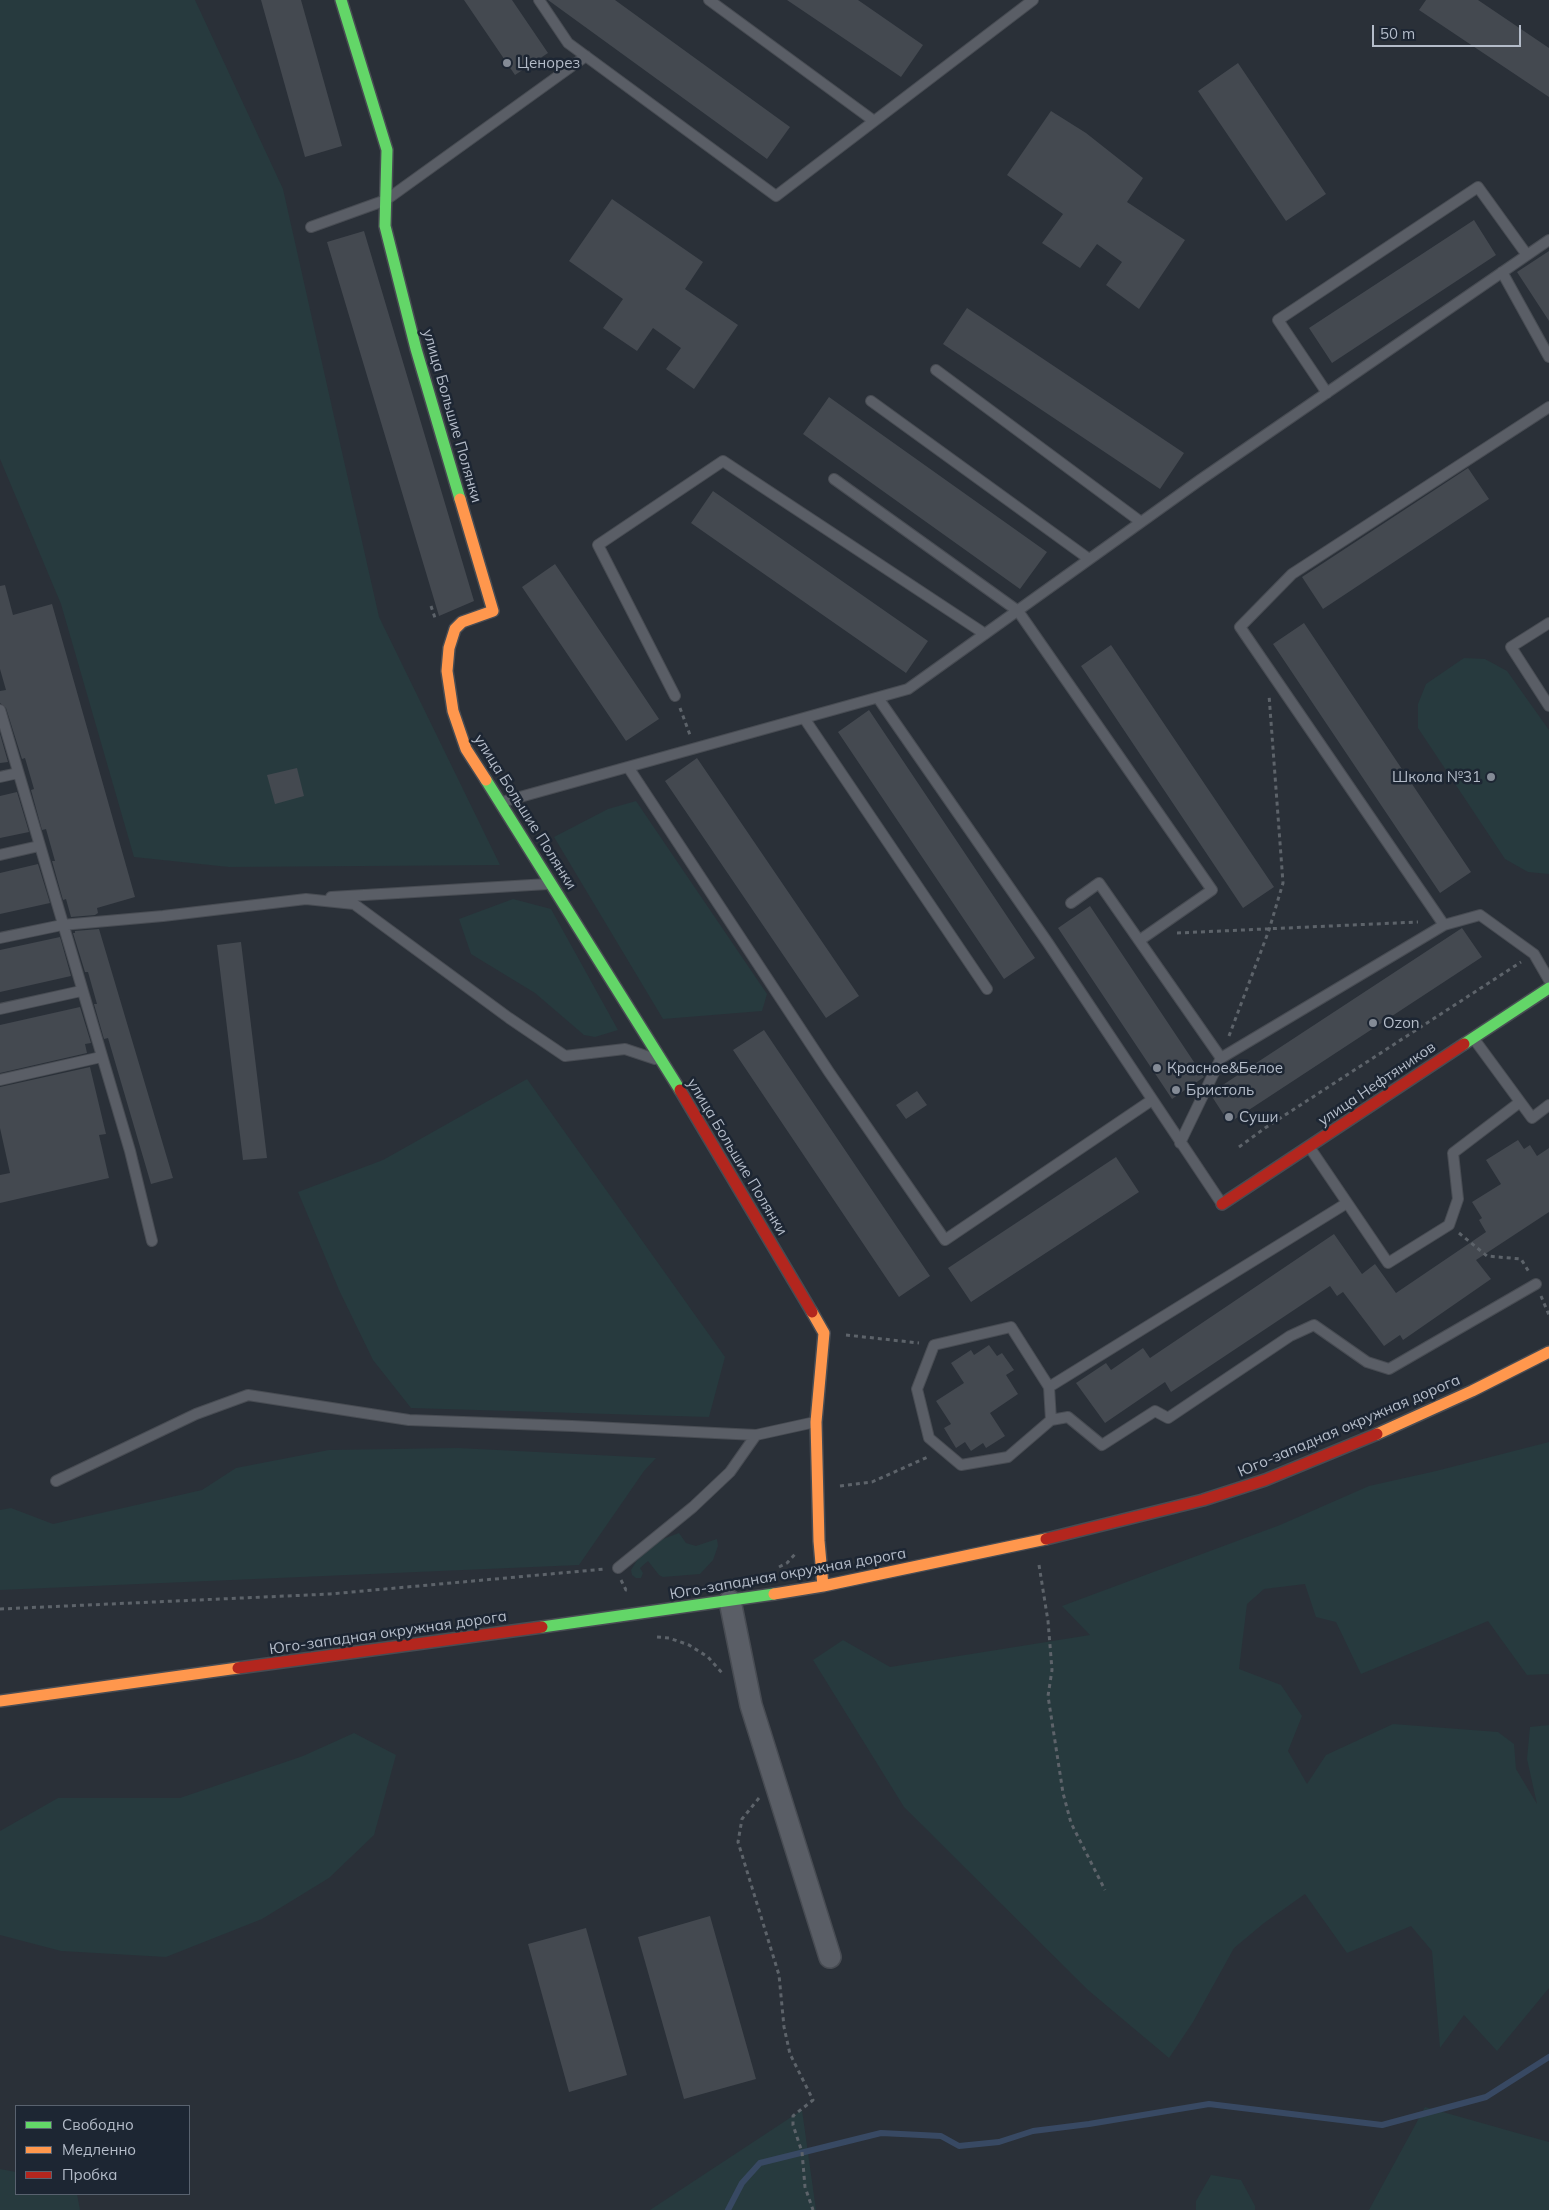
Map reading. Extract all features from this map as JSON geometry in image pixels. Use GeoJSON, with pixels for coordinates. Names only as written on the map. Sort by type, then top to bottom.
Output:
{"type":"FeatureCollection","features":[{"type":"Feature","properties":{"kind":"main road","name":"улица Большие Полянки"},"geometry":{"type":"LineString","coordinates":[[341,0],[387,150],[385,226],[416,349],[492,611],[462,622],[454,629],[449,648],[447,671],[453,711],[466,749],[663,1062],[824,1333]]}},
{"type":"Feature","properties":{"kind":"main road","name":"улица Нефтяников"},"geometry":{"type":"LineString","coordinates":[[1222,1204],[1549,988]]}},
{"type":"Feature","properties":{"kind":"main road"},"geometry":{"type":"LineString","coordinates":[[823,1586],[818,1541],[816,1422],[824,1333]]}},
{"type":"Feature","properties":{"kind":"main road","name":"Юго-западная окружная дорога"},"geometry":{"type":"LineString","coordinates":[[0,1701],[730,1601],[823,1586],[1035,1542],[1203,1500],[1265,1480],[1402,1423],[1472,1391],[1549,1352]]}},
{"type":"Feature","properties":{"kind":"street"},"geometry":{"type":"LineString","coordinates":[[730,1601],[751,1705],[830,1957]]}},
{"type":"Feature","properties":{"kind":"lane"},"geometry":{"type":"LineString","coordinates":[[539,0],[568,43],[776,196],[1033,0]]}},
{"type":"Feature","properties":{"kind":"lane"},"geometry":{"type":"LineString","coordinates":[[709,0],[874,121]]}},
{"type":"Feature","properties":{"kind":"lane"},"geometry":{"type":"LineString","coordinates":[[312,227],[386,200],[586,56]]}},
{"type":"Feature","properties":{"kind":"lane"},"geometry":{"type":"LineString","coordinates":[[1327,393],[1278,320],[1478,186],[1527,255]]}},
{"type":"Feature","properties":{"kind":"lane"},"geometry":{"type":"LineString","coordinates":[[501,803],[908,690],[1141,522],[1549,240]]}},
{"type":"Feature","properties":{"kind":"lane"},"geometry":{"type":"LineString","coordinates":[[1502,272],[1549,357]]}},
{"type":"Feature","properties":{"kind":"lane"},"geometry":{"type":"LineString","coordinates":[[936,370],[1141,522]]}},
{"type":"Feature","properties":{"kind":"lane"},"geometry":{"type":"LineString","coordinates":[[871,401],[1089,559]]}},
{"type":"Feature","properties":{"kind":"lane"},"geometry":{"type":"LineString","coordinates":[[1444,925],[1240,627],[1292,574],[1549,407]]}},
{"type":"Feature","properties":{"kind":"lane"},"geometry":{"type":"LineString","coordinates":[[675,696],[598,545],[723,462],[985,634]]}},
{"type":"Feature","properties":{"kind":"lane"},"geometry":{"type":"LineString","coordinates":[[834,478],[1018,611],[1212,890],[1140,940]]}},
{"type":"Feature","properties":{"kind":"lane"},"geometry":{"type":"LineString","coordinates":[[1549,623],[1511,647],[1549,706]]}},
{"type":"Feature","properties":{"kind":"lane"},"geometry":{"type":"LineString","coordinates":[[878,698],[1048,943],[1222,1204]]}},
{"type":"Feature","properties":{"kind":"lane"},"geometry":{"type":"LineString","coordinates":[[0,710],[130,1151],[152,1241]]}},
{"type":"Feature","properties":{"kind":"lane"},"geometry":{"type":"LineString","coordinates":[[804,718],[987,989]]}},
{"type":"Feature","properties":{"kind":"lane"},"geometry":{"type":"LineString","coordinates":[[628,767],[829,1072],[945,1240],[1152,1100]]}},
{"type":"Feature","properties":{"kind":"lane"},"geometry":{"type":"LineString","coordinates":[[0,777],[18,773]]}},
{"type":"Feature","properties":{"kind":"lane"},"geometry":{"type":"LineString","coordinates":[[0,855],[39,846]]}},
{"type":"Feature","properties":{"kind":"lane"},"geometry":{"type":"LineString","coordinates":[[1071,903],[1099,883],[1221,1058]]}},
{"type":"Feature","properties":{"kind":"lane"},"geometry":{"type":"LineString","coordinates":[[0,938],[62,925],[163,916],[306,899],[552,884]]}},
{"type":"Feature","properties":{"kind":"lane"},"geometry":{"type":"LineString","coordinates":[[306,899],[354,904],[509,1018],[565,1056],[626,1049],[663,1062]]}},
{"type":"Feature","properties":{"kind":"lane"},"geometry":{"type":"LineString","coordinates":[[1180,1143],[1221,1058],[1444,925],[1480,915],[1534,954],[1549,980]]}},
{"type":"Feature","properties":{"kind":"lane"},"geometry":{"type":"LineString","coordinates":[[0,1009],[82,991]]}},
{"type":"Feature","properties":{"kind":"lane"},"geometry":{"type":"LineString","coordinates":[[1474,1038],[1532,1118],[1549,1105]]}},
{"type":"Feature","properties":{"kind":"lane"},"geometry":{"type":"LineString","coordinates":[[0,1080],[101,1057]]}},
{"type":"Feature","properties":{"kind":"lane"},"geometry":{"type":"LineString","coordinates":[[1309,1147],[1388,1262],[1449,1225],[1458,1199],[1453,1153],[1520,1102]]}},
{"type":"Feature","properties":{"kind":"lane"},"geometry":{"type":"LineString","coordinates":[[1049,1387],[1347,1203]]}},
{"type":"Feature","properties":{"kind":"lane"},"geometry":{"type":"LineString","coordinates":[[1050,1420],[1049,1387],[1011,1327],[934,1346],[917,1389],[928,1438],[961,1465],[1008,1456],[1050,1420],[1068,1416],[1102,1445],[1155,1411],[1168,1418],[1290,1336],[1314,1325],[1367,1362],[1390,1369],[1536,1284]]}},
{"type":"Feature","properties":{"kind":"lane"},"geometry":{"type":"LineString","coordinates":[[56,1481],[196,1414],[248,1394],[409,1420],[756,1435],[816,1422]]}},
{"type":"Feature","properties":{"kind":"lane"},"geometry":{"type":"LineString","coordinates":[[618,1568],[693,1508],[730,1472],[756,1435]]}},
{"type":"Feature","properties":{"kind":"path"},"geometry":{"type":"LineString","coordinates":[[1221,1058],[1269,930],[1283,883],[1266,666]]}},
{"type":"Feature","properties":{"kind":"path"},"geometry":{"type":"LineString","coordinates":[[675,696],[696,748]]}},
{"type":"Feature","properties":{"kind":"path"},"geometry":{"type":"LineString","coordinates":[[1149,934],[1269,930],[1408,921],[1444,925]]}},
{"type":"Feature","properties":{"kind":"path"},"geometry":{"type":"LineString","coordinates":[[1239,1147],[1265,1128],[1534,954]]}},
{"type":"Feature","properties":{"kind":"path"},"geometry":{"type":"LineString","coordinates":[[1449,1225],[1487,1256],[1521,1259]]}},
{"type":"Feature","properties":{"kind":"path"},"geometry":{"type":"LineString","coordinates":[[824,1333],[934,1346]]}},
{"type":"Feature","properties":{"kind":"path"},"geometry":{"type":"LineString","coordinates":[[831,1488],[872,1482],[926,1459],[940,1448]]}},
{"type":"Feature","properties":{"kind":"path"},"geometry":{"type":"LineString","coordinates":[[1035,1542],[1048,1621],[1052,1670],[1048,1696],[1063,1793],[1071,1823],[1105,1890]]}},
{"type":"Feature","properties":{"kind":"path"},"geometry":{"type":"LineString","coordinates":[[774,1569],[787,1563],[801,1544]]}},
{"type":"Feature","properties":{"kind":"path"},"geometry":{"type":"LineString","coordinates":[[0,1609],[330,1594],[618,1568]]}},
{"type":"Feature","properties":{"kind":"path"},"geometry":{"type":"LineString","coordinates":[[650,1637],[669,1638],[689,1645],[708,1657],[727,1680]]}},
{"type":"Feature","properties":{"kind":"path"},"geometry":{"type":"LineString","coordinates":[[776,1787],[755,1801],[742,1819],[738,1842],[779,1975],[784,2027],[790,2054],[813,2100],[793,2116],[793,2125],[802,2152],[805,2187],[813,2210]]}},
{"type":"Feature","properties":{"kind":"green space"},"geometry":{"type":"Polygon","coordinates":[[[0,0],[195,0],[283,189],[379,617],[500,865],[229,867],[134,857],[61,604],[0,459],[0,0]]]}},
{"type":"Feature","properties":{"kind":"green space"},"geometry":{"type":"Polygon","coordinates":[[[1464,658],[1485,659],[1507,671],[1549,730],[1549,874],[1528,872],[1505,859],[1418,728],[1418,704],[1426,684],[1464,658]]]}},
{"type":"Feature","properties":{"kind":"green space"},"geometry":{"type":"Polygon","coordinates":[[[636,801],[767,994],[762,1011],[663,1019],[554,837],[608,809],[636,801]]]}},
{"type":"Feature","properties":{"kind":"green space"},"geometry":{"type":"Polygon","coordinates":[[[513,899],[551,909],[618,1030],[595,1037],[584,1035],[535,993],[471,954],[459,919],[513,899]]]}},
{"type":"Feature","properties":{"kind":"green space"},"geometry":{"type":"Polygon","coordinates":[[[527,1079],[725,1357],[709,1417],[411,1408],[373,1360],[339,1290],[298,1192],[383,1160],[527,1079]]]}},
{"type":"Feature","properties":{"kind":"green space"},"geometry":{"type":"Polygon","coordinates":[[[1549,1442],[1549,1674],[1527,1675],[1488,1621],[1361,1674],[1336,1622],[1316,1617],[1305,1584],[1264,1589],[1247,1604],[1239,1669],[1281,1685],[1302,1716],[1288,1751],[1307,1784],[1326,1755],[1393,1724],[1498,1732],[1514,1744],[1516,1769],[1537,1804],[1527,1759],[1530,1727],[1549,1725],[1549,1988],[1497,2051],[1464,2015],[1440,2048],[1432,1951],[1411,1926],[1347,1953],[1305,1894],[1264,1923],[1234,1948],[1193,2022],[1169,2058],[1088,1990],[904,1807],[813,1660],[843,1640],[890,1667],[1090,1635],[1062,1606],[1280,1525],[1369,1486],[1549,1442]]]}},
{"type":"Feature","properties":{"kind":"green space"},"geometry":{"type":"Polygon","coordinates":[[[458,1448],[656,1458],[644,1471],[579,1565],[0,1590],[0,1510],[11,1508],[53,1524],[202,1490],[236,1468],[329,1450],[458,1448]]]}},
{"type":"Feature","properties":{"kind":"green space"},"geometry":{"type":"Polygon","coordinates":[[[679,1533],[686,1543],[696,1546],[717,1539],[718,1546],[713,1560],[700,1574],[663,1577],[659,1575],[648,1561],[640,1568],[643,1573],[641,1578],[636,1578],[632,1575],[631,1570],[641,1554],[663,1539],[679,1533]]]}},
{"type":"Feature","properties":{"kind":"green space"},"geometry":{"type":"Polygon","coordinates":[[[354,1733],[396,1755],[374,1835],[329,1878],[262,1919],[166,1957],[61,1951],[0,1935],[0,1831],[58,1798],[180,1798],[303,1756],[354,1733]]]}},
{"type":"Feature","properties":{"kind":"green space"},"geometry":{"type":"Polygon","coordinates":[[[1425,2107],[1549,2142],[1549,2210],[1369,2210],[1425,2107]]]}},
{"type":"Feature","properties":{"kind":"green space"},"geometry":{"type":"Polygon","coordinates":[[[802,2110],[816,2210],[650,2210],[802,2110]]]}},
{"type":"Feature","properties":{"kind":"green space"},"geometry":{"type":"Polygon","coordinates":[[[0,2169],[15,2172],[15,2195],[77,2195],[80,2210],[0,2210],[0,2169]]]}},
{"type":"Feature","properties":{"kind":"green space"},"geometry":{"type":"Polygon","coordinates":[[[1211,2175],[1241,2180],[1255,2206],[1255,2210],[1196,2210],[1196,2201],[1211,2175]]]}},
{"type":"Feature","properties":{"kind":"building"},"geometry":{"type":"Polygon","coordinates":[[[261,0],[301,0],[342,146],[305,157],[261,0]]]}},
{"type":"Feature","properties":{"kind":"building"},"geometry":{"type":"Polygon","coordinates":[[[464,0],[512,0],[548,53],[515,75],[464,0]]]}},
{"type":"Feature","properties":{"kind":"building"},"geometry":{"type":"Polygon","coordinates":[[[548,0],[615,0],[790,127],[767,159],[548,0]]]}},
{"type":"Feature","properties":{"kind":"building"},"geometry":{"type":"Polygon","coordinates":[[[787,0],[858,0],[923,45],[901,77],[787,0]]]}},
{"type":"Feature","properties":{"kind":"building"},"geometry":{"type":"Polygon","coordinates":[[[1426,0],[1478,0],[1549,48],[1549,97],[1419,10],[1426,0]]]}},
{"type":"Feature","properties":{"kind":"building"},"geometry":{"type":"Polygon","coordinates":[[[1238,63],[1326,194],[1286,221],[1198,91],[1238,63]]]}},
{"type":"Feature","properties":{"kind":"building"},"geometry":{"type":"Polygon","coordinates":[[[1051,111],[1086,133],[1143,178],[1127,202],[1185,240],[1139,309],[1106,285],[1122,262],[1097,244],[1080,268],[1042,243],[1063,214],[1007,175],[1051,111]]]}},
{"type":"Feature","properties":{"kind":"building"},"geometry":{"type":"Polygon","coordinates":[[[612,199],[703,262],[685,289],[738,325],[694,389],[666,369],[681,348],[653,328],[637,351],[603,328],[623,299],[569,261],[612,199]]]}},
{"type":"Feature","properties":{"kind":"building"},"geometry":{"type":"Polygon","coordinates":[[[1474,220],[1496,255],[1332,363],[1309,328],[1474,220]]]}},
{"type":"Feature","properties":{"kind":"building"},"geometry":{"type":"Polygon","coordinates":[[[364,231],[474,601],[439,616],[327,242],[364,231]]]}},
{"type":"Feature","properties":{"kind":"building"},"geometry":{"type":"Polygon","coordinates":[[[1549,251],[1549,321],[1517,272],[1549,251]]]}},
{"type":"Feature","properties":{"kind":"building"},"geometry":{"type":"Polygon","coordinates":[[[967,308],[1184,453],[1160,489],[943,344],[967,308]]]}},
{"type":"Feature","properties":{"kind":"building"},"geometry":{"type":"Polygon","coordinates":[[[829,397],[1047,552],[1020,589],[803,434],[829,397]]]}},
{"type":"Feature","properties":{"kind":"building"},"geometry":{"type":"Polygon","coordinates":[[[1468,468],[1489,499],[1323,609],[1302,577],[1468,468]]]}},
{"type":"Feature","properties":{"kind":"building"},"geometry":{"type":"Polygon","coordinates":[[[713,491],[928,641],[906,673],[691,523],[713,491]]]}},
{"type":"Feature","properties":{"kind":"building"},"geometry":{"type":"Polygon","coordinates":[[[555,564],[659,719],[626,741],[522,587],[555,564]]]}},
{"type":"Feature","properties":{"kind":"building"},"geometry":{"type":"Polygon","coordinates":[[[5,585],[13,615],[52,604],[135,897],[97,908],[98,913],[95,915],[71,917],[66,899],[63,900],[52,861],[55,861],[46,829],[42,830],[31,790],[34,789],[25,758],[22,759],[6,708],[0,703],[0,691],[6,690],[0,669],[0,586],[5,585]]]}},
{"type":"Feature","properties":{"kind":"building"},"geometry":{"type":"Polygon","coordinates":[[[1304,623],[1471,872],[1440,893],[1273,644],[1304,623]]]}},
{"type":"Feature","properties":{"kind":"building"},"geometry":{"type":"Polygon","coordinates":[[[1111,645],[1274,887],[1243,908],[1081,666],[1111,645]]]}},
{"type":"Feature","properties":{"kind":"building"},"geometry":{"type":"Polygon","coordinates":[[[869,710],[1035,958],[1004,979],[838,732],[869,710]]]}},
{"type":"Feature","properties":{"kind":"building"},"geometry":{"type":"Polygon","coordinates":[[[0,734],[8,762],[0,763],[0,734]]]}},
{"type":"Feature","properties":{"kind":"building"},"geometry":{"type":"Polygon","coordinates":[[[697,758],[859,996],[826,1018],[665,781],[697,758]]]}},
{"type":"Feature","properties":{"kind":"building"},"geometry":{"type":"Polygon","coordinates":[[[297,768],[304,796],[275,804],[267,775],[297,768]]]}},
{"type":"Feature","properties":{"kind":"building"},"geometry":{"type":"Polygon","coordinates":[[[17,792],[29,832],[0,838],[0,796],[17,792]]]}},
{"type":"Feature","properties":{"kind":"building"},"geometry":{"type":"Polygon","coordinates":[[[38,864],[50,903],[0,914],[0,873],[38,864]]]}},
{"type":"Feature","properties":{"kind":"building"},"geometry":{"type":"Polygon","coordinates":[[[1090,906],[1204,1077],[1172,1099],[1058,928],[1090,906]]]}},
{"type":"Feature","properties":{"kind":"building"},"geometry":{"type":"Polygon","coordinates":[[[1462,928],[1482,957],[1229,1123],[1211,1095],[1212,1092],[1462,928]]]}},
{"type":"Feature","properties":{"kind":"building"},"geometry":{"type":"Polygon","coordinates":[[[99,929],[173,1178],[151,1184],[108,1038],[104,1039],[94,1004],[97,1004],[88,972],[85,972],[73,933],[75,931],[99,929]]]}},
{"type":"Feature","properties":{"kind":"building"},"geometry":{"type":"Polygon","coordinates":[[[60,937],[71,976],[0,992],[0,950],[60,937]]]}},
{"type":"Feature","properties":{"kind":"building"},"geometry":{"type":"Polygon","coordinates":[[[241,942],[267,1158],[243,1160],[217,945],[241,942]]]}},
{"type":"Feature","properties":{"kind":"building"},"geometry":{"type":"Polygon","coordinates":[[[80,1007],[91,1043],[85,1044],[87,1053],[0,1073],[0,1025],[80,1007]]]}},
{"type":"Feature","properties":{"kind":"building"},"geometry":{"type":"Polygon","coordinates":[[[764,1030],[930,1276],[899,1297],[733,1050],[764,1030]]]}},
{"type":"Feature","properties":{"kind":"building"},"geometry":{"type":"Polygon","coordinates":[[[90,1067],[106,1134],[99,1135],[109,1178],[0,1203],[0,1175],[10,1173],[0,1128],[0,1087],[90,1067]]]}},
{"type":"Feature","properties":{"kind":"building"},"geometry":{"type":"Polygon","coordinates":[[[917,1091],[927,1105],[906,1119],[896,1105],[917,1091]]]}},
{"type":"Feature","properties":{"kind":"building"},"geometry":{"type":"Polygon","coordinates":[[[1518,1140],[1524,1149],[1530,1145],[1537,1156],[1549,1148],[1549,1212],[1476,1260],[1491,1279],[1403,1340],[1400,1335],[1384,1346],[1343,1292],[1337,1296],[1330,1286],[1171,1392],[1165,1382],[1105,1423],[1076,1383],[1106,1363],[1111,1370],[1143,1348],[1150,1358],[1334,1234],[1362,1274],[1375,1264],[1396,1293],[1486,1232],[1479,1220],[1482,1218],[1472,1202],[1501,1184],[1486,1160],[1518,1140]]]}},
{"type":"Feature","properties":{"kind":"building"},"geometry":{"type":"Polygon","coordinates":[[[1116,1157],[1139,1192],[971,1302],[948,1268],[1116,1157]]]}},
{"type":"Feature","properties":{"kind":"building"},"geometry":{"type":"Polygon","coordinates":[[[989,1345],[997,1356],[1002,1353],[1014,1370],[1006,1375],[1018,1394],[990,1413],[1005,1436],[986,1448],[983,1443],[971,1451],[965,1442],[956,1448],[944,1428],[951,1424],[936,1401],[964,1383],[951,1363],[971,1350],[974,1355],[989,1345]]]}},
{"type":"Feature","properties":{"kind":"building"},"geometry":{"type":"Polygon","coordinates":[[[710,1916],[756,2079],[684,2099],[638,1937],[710,1916]]]}},
{"type":"Feature","properties":{"kind":"building"},"geometry":{"type":"Polygon","coordinates":[[[586,1928],[627,2075],[569,2092],[528,1944],[586,1928]]]}},
{"type":"Feature","properties":{"kind":"waterway"},"geometry":{"type":"LineString","coordinates":[[728,2210],[742,2183],[760,2163],[881,2133],[941,2136],[959,2146],[999,2142],[1033,2131],[1089,2124],[1209,2104],[1382,2125],[1486,2097],[1549,2057]]}},
{"type":"Feature","properties":{"kind":"traffic: fast"},"geometry":{"type":"LineString","coordinates":[[341,0],[387,150],[385,226],[416,349],[460,499]]}},
{"type":"Feature","properties":{"kind":"traffic: fast"},"geometry":{"type":"LineString","coordinates":[[486,780],[680,1090]]}},
{"type":"Feature","properties":{"kind":"traffic: fast"},"geometry":{"type":"LineString","coordinates":[[1464,1044],[1549,988]]}},
{"type":"Feature","properties":{"kind":"traffic: fast"},"geometry":{"type":"LineString","coordinates":[[542,1627],[774,1594]]}},
{"type":"Feature","properties":{"kind":"traffic: slow"},"geometry":{"type":"LineString","coordinates":[[460,499],[493,611],[462,622],[455,629],[449,648],[447,671],[453,711],[466,749],[486,780]]}},
{"type":"Feature","properties":{"kind":"traffic: slow"},"geometry":{"type":"LineString","coordinates":[[812,1312],[824,1333],[816,1422],[819,1541],[823,1586]]}},
{"type":"Feature","properties":{"kind":"traffic: slow"},"geometry":{"type":"LineString","coordinates":[[1377,1434],[1472,1391],[1549,1352]]}},
{"type":"Feature","properties":{"kind":"traffic: slow"},"geometry":{"type":"LineString","coordinates":[[774,1594],[823,1586],[1046,1539]]}},
{"type":"Feature","properties":{"kind":"traffic: slow"},"geometry":{"type":"LineString","coordinates":[[0,1701],[238,1668]]}},
{"type":"Feature","properties":{"kind":"traffic: jam"},"geometry":{"type":"LineString","coordinates":[[1222,1204],[1464,1044]]}},
{"type":"Feature","properties":{"kind":"traffic: jam"},"geometry":{"type":"LineString","coordinates":[[680,1090],[812,1312]]}},
{"type":"Feature","properties":{"kind":"traffic: jam"},"geometry":{"type":"LineString","coordinates":[[1046,1539],[1203,1500],[1265,1480],[1377,1434]]}},
{"type":"Feature","properties":{"kind":"traffic: jam"},"geometry":{"type":"LineString","coordinates":[[238,1668],[542,1627]]}},
{"type":"Feature","properties":{"kind":"place","name":"Ценорез"},"geometry":{"type":"Point","coordinates":[507,63]}},
{"type":"Feature","properties":{"kind":"place","name":"Школа №31"},"geometry":{"type":"Point","coordinates":[1491,777]}},
{"type":"Feature","properties":{"kind":"place","name":"Ozon"},"geometry":{"type":"Point","coordinates":[1373,1023]}},
{"type":"Feature","properties":{"kind":"place","name":"Красное&Белое"},"geometry":{"type":"Point","coordinates":[1157,1068]}},
{"type":"Feature","properties":{"kind":"place","name":"Бристоль"},"geometry":{"type":"Point","coordinates":[1176,1090]}},
{"type":"Feature","properties":{"kind":"place","name":"Суши"},"geometry":{"type":"Point","coordinates":[1229,1117]}}]}
